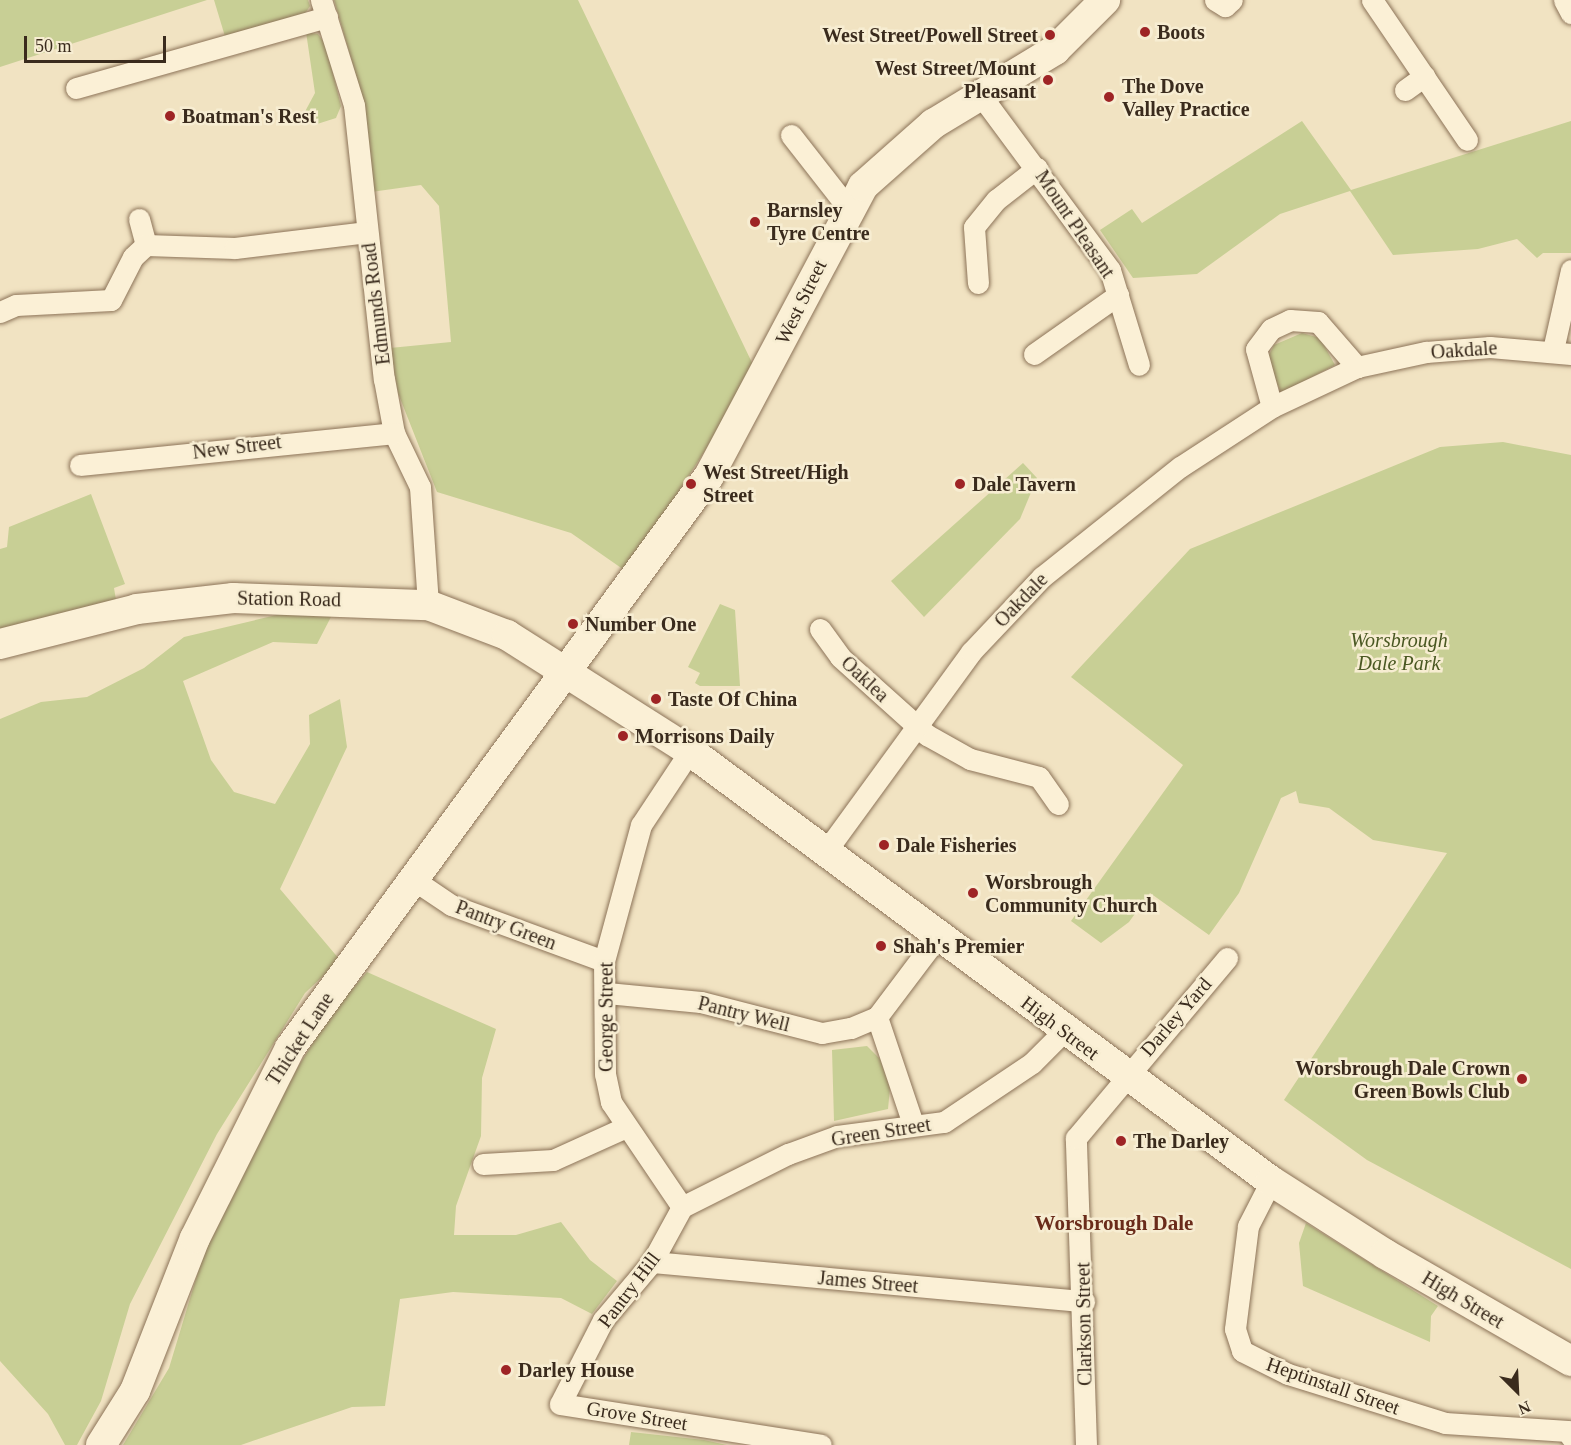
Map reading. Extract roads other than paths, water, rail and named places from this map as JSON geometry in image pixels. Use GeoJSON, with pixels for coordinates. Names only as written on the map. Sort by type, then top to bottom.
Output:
{"type":"FeatureCollection","features":[{"type":"Feature","properties":{"kind":"street","name":"West Street"},"geometry":{"type":"LineString","coordinates":[[566,672],[709,476],[848,208],[894,153],[1055,50],[1105,0]]}},
{"type":"Feature","properties":{"kind":"street"},"geometry":{"type":"LineString","coordinates":[[1215,0],[1225,6],[1232,0]]}},
{"type":"Feature","properties":{"kind":"street"},"geometry":{"type":"LineString","coordinates":[[1372,0],[1467,140]]}},
{"type":"Feature","properties":{"kind":"street"},"geometry":{"type":"LineString","coordinates":[[1564,0],[1571,13]]}},
{"type":"Feature","properties":{"kind":"street"},"geometry":{"type":"LineString","coordinates":[[76,88],[324,8]]}},
{"type":"Feature","properties":{"kind":"street","name":"Edmunds Road"},"geometry":{"type":"LineString","coordinates":[[324,8],[354,105],[367,232],[394,433],[420,487],[428,545],[428,606]]}},
{"type":"Feature","properties":{"kind":"street"},"geometry":{"type":"LineString","coordinates":[[1405,90],[1424,76]]}},
{"type":"Feature","properties":{"kind":"street","name":"Mount Pleasant"},"geometry":{"type":"LineString","coordinates":[[982,97],[1037,168],[1110,270],[1139,365]]}},
{"type":"Feature","properties":{"kind":"street"},"geometry":{"type":"LineString","coordinates":[[791,135],[848,208]]}},
{"type":"Feature","properties":{"kind":"street"},"geometry":{"type":"LineString","coordinates":[[978,283],[974,226],[996,200],[1037,168]]}},
{"type":"Feature","properties":{"kind":"street"},"geometry":{"type":"LineString","coordinates":[[139,219],[147,245]]}},
{"type":"Feature","properties":{"kind":"street"},"geometry":{"type":"LineString","coordinates":[[0,312],[16,305],[111,300],[133,257],[147,245],[235,248],[367,232]]}},
{"type":"Feature","properties":{"kind":"street"},"geometry":{"type":"LineString","coordinates":[[1562,352],[1571,270]]}},
{"type":"Feature","properties":{"kind":"street"},"geometry":{"type":"LineString","coordinates":[[1035,354],[1118,295]]}},
{"type":"Feature","properties":{"kind":"street"},"geometry":{"type":"LineString","coordinates":[[1272,407],[1256,349],[1272,329],[1290,320],[1318,322],[1357,367]]}},
{"type":"Feature","properties":{"kind":"street","name":"Oakdale"},"geometry":{"type":"LineString","coordinates":[[826,850],[915,724],[970,652],[1042,577],[1146,490],[1272,407],[1357,367],[1447,350],[1562,352]]}},
{"type":"Feature","properties":{"kind":"street","name":"New Street"},"geometry":{"type":"LineString","coordinates":[[80,465],[394,433]]}},
{"type":"Feature","properties":{"kind":"street","name":"Station Road"},"geometry":{"type":"LineString","coordinates":[[0,644],[137,609],[233,598],[428,606],[507,635],[566,672]]}},
{"type":"Feature","properties":{"kind":"street","name":"Oaklea"},"geometry":{"type":"LineString","coordinates":[[820,629],[840,657],[915,724],[970,759],[1039,777],[1058,804]]}},
{"type":"Feature","properties":{"kind":"street","name":"High Street"},"geometry":{"type":"LineString","coordinates":[[566,672],[690,751],[826,850],[1064,1031],[1272,1181],[1385,1254],[1571,1360]]}},
{"type":"Feature","properties":{"kind":"street","name":"Thicket Lane"},"geometry":{"type":"LineString","coordinates":[[100,1445],[135,1391],[195,1238],[270,1082],[566,672]]}},
{"type":"Feature","properties":{"kind":"street","name":"George Street"},"geometry":{"type":"LineString","coordinates":[[682,1207],[624,1128],[605,1074],[607,993],[604,962],[641,825],[690,751]]}},
{"type":"Feature","properties":{"kind":"street","name":"Pantry Green"},"geometry":{"type":"LineString","coordinates":[[414,880],[451,905],[604,962]]}},
{"type":"Feature","properties":{"kind":"street"},"geometry":{"type":"LineString","coordinates":[[913,1124],[878,1017],[938,936]]}},
{"type":"Feature","properties":{"kind":"street","name":"Darley Yard"},"geometry":{"type":"LineString","coordinates":[[1125,1076],[1227,957]]}},
{"type":"Feature","properties":{"kind":"street","name":"Pantry Well"},"geometry":{"type":"LineString","coordinates":[[607,993],[701,1002],[822,1033],[878,1017]]}},
{"type":"Feature","properties":{"kind":"street","name":"Green Street"},"geometry":{"type":"LineString","coordinates":[[682,1207],[788,1154],[837,1137],[913,1124],[944,1122],[1032,1064],[1064,1031]]}},
{"type":"Feature","properties":{"kind":"street","name":"Clarkson Street"},"geometry":{"type":"LineString","coordinates":[[1086,1445],[1084,1301],[1076,1138],[1125,1076]]}},
{"type":"Feature","properties":{"kind":"street"},"geometry":{"type":"LineString","coordinates":[[483,1164],[553,1160],[624,1128]]}},
{"type":"Feature","properties":{"kind":"street","name":"Heptinstall Street"},"geometry":{"type":"LineString","coordinates":[[1272,1181],[1248,1226],[1235,1329],[1242,1351],[1288,1374],[1444,1423],[1570,1434]]}},
{"type":"Feature","properties":{"kind":"street","name":"Pantry Hill"},"geometry":{"type":"LineString","coordinates":[[560,1404],[603,1320],[652,1262],[682,1207]]}},
{"type":"Feature","properties":{"kind":"street","name":"James Street"},"geometry":{"type":"LineString","coordinates":[[652,1262],[1084,1301]]}},
{"type":"Feature","properties":{"kind":"street","name":"Grove Street"},"geometry":{"type":"LineString","coordinates":[[560,1404],[821,1445]]}},
{"type":"Feature","properties":{"kind":"place","name":"Boots"},"geometry":{"type":"Point","coordinates":[1145,32]}},
{"type":"Feature","properties":{"kind":"place","name":"West Street/Powell Street"},"geometry":{"type":"Point","coordinates":[1050,35]}},
{"type":"Feature","properties":{"kind":"place","name":"West Street/Mount Pleasant"},"geometry":{"type":"Point","coordinates":[1048,80]}},
{"type":"Feature","properties":{"kind":"place","name":"The Dove Valley Practice"},"geometry":{"type":"Point","coordinates":[1109,97]}},
{"type":"Feature","properties":{"kind":"place","name":"Boatman's Rest"},"geometry":{"type":"Point","coordinates":[170,116]}},
{"type":"Feature","properties":{"kind":"place","name":"Barnsley Tyre Centre"},"geometry":{"type":"Point","coordinates":[755,222]}},
{"type":"Feature","properties":{"kind":"place","name":"West Street/High Street"},"geometry":{"type":"Point","coordinates":[691,484]}},
{"type":"Feature","properties":{"kind":"place","name":"Dale Tavern"},"geometry":{"type":"Point","coordinates":[960,484]}},
{"type":"Feature","properties":{"kind":"place","name":"Number One"},"geometry":{"type":"Point","coordinates":[573,624]}},
{"type":"Feature","properties":{"kind":"place","name":"Taste Of China"},"geometry":{"type":"Point","coordinates":[656,699]}},
{"type":"Feature","properties":{"kind":"place","name":"Morrisons Daily"},"geometry":{"type":"Point","coordinates":[623,736]}},
{"type":"Feature","properties":{"kind":"place","name":"Dale Fisheries"},"geometry":{"type":"Point","coordinates":[884,845]}},
{"type":"Feature","properties":{"kind":"place","name":"Worsbrough Community Church"},"geometry":{"type":"Point","coordinates":[973,893]}},
{"type":"Feature","properties":{"kind":"place","name":"Shah's Premier"},"geometry":{"type":"Point","coordinates":[881,946]}},
{"type":"Feature","properties":{"kind":"place","name":"Worsbrough Dale Crown Green Bowls Club"},"geometry":{"type":"Point","coordinates":[1522,1079]}},
{"type":"Feature","properties":{"kind":"place","name":"The Darley"},"geometry":{"type":"Point","coordinates":[1121,1141]}},
{"type":"Feature","properties":{"kind":"place","name":"Darley House"},"geometry":{"type":"Point","coordinates":[506,1370]}},
{"type":"Feature","properties":{"kind":"district","name":"Worsbrough Dale"},"geometry":{"type":"Point","coordinates":[1114,1223]}},
{"type":"Feature","properties":{"kind":"park label","name":"Worsbrough Dale Park"},"geometry":{"type":"Point","coordinates":[1399,652]}}]}
